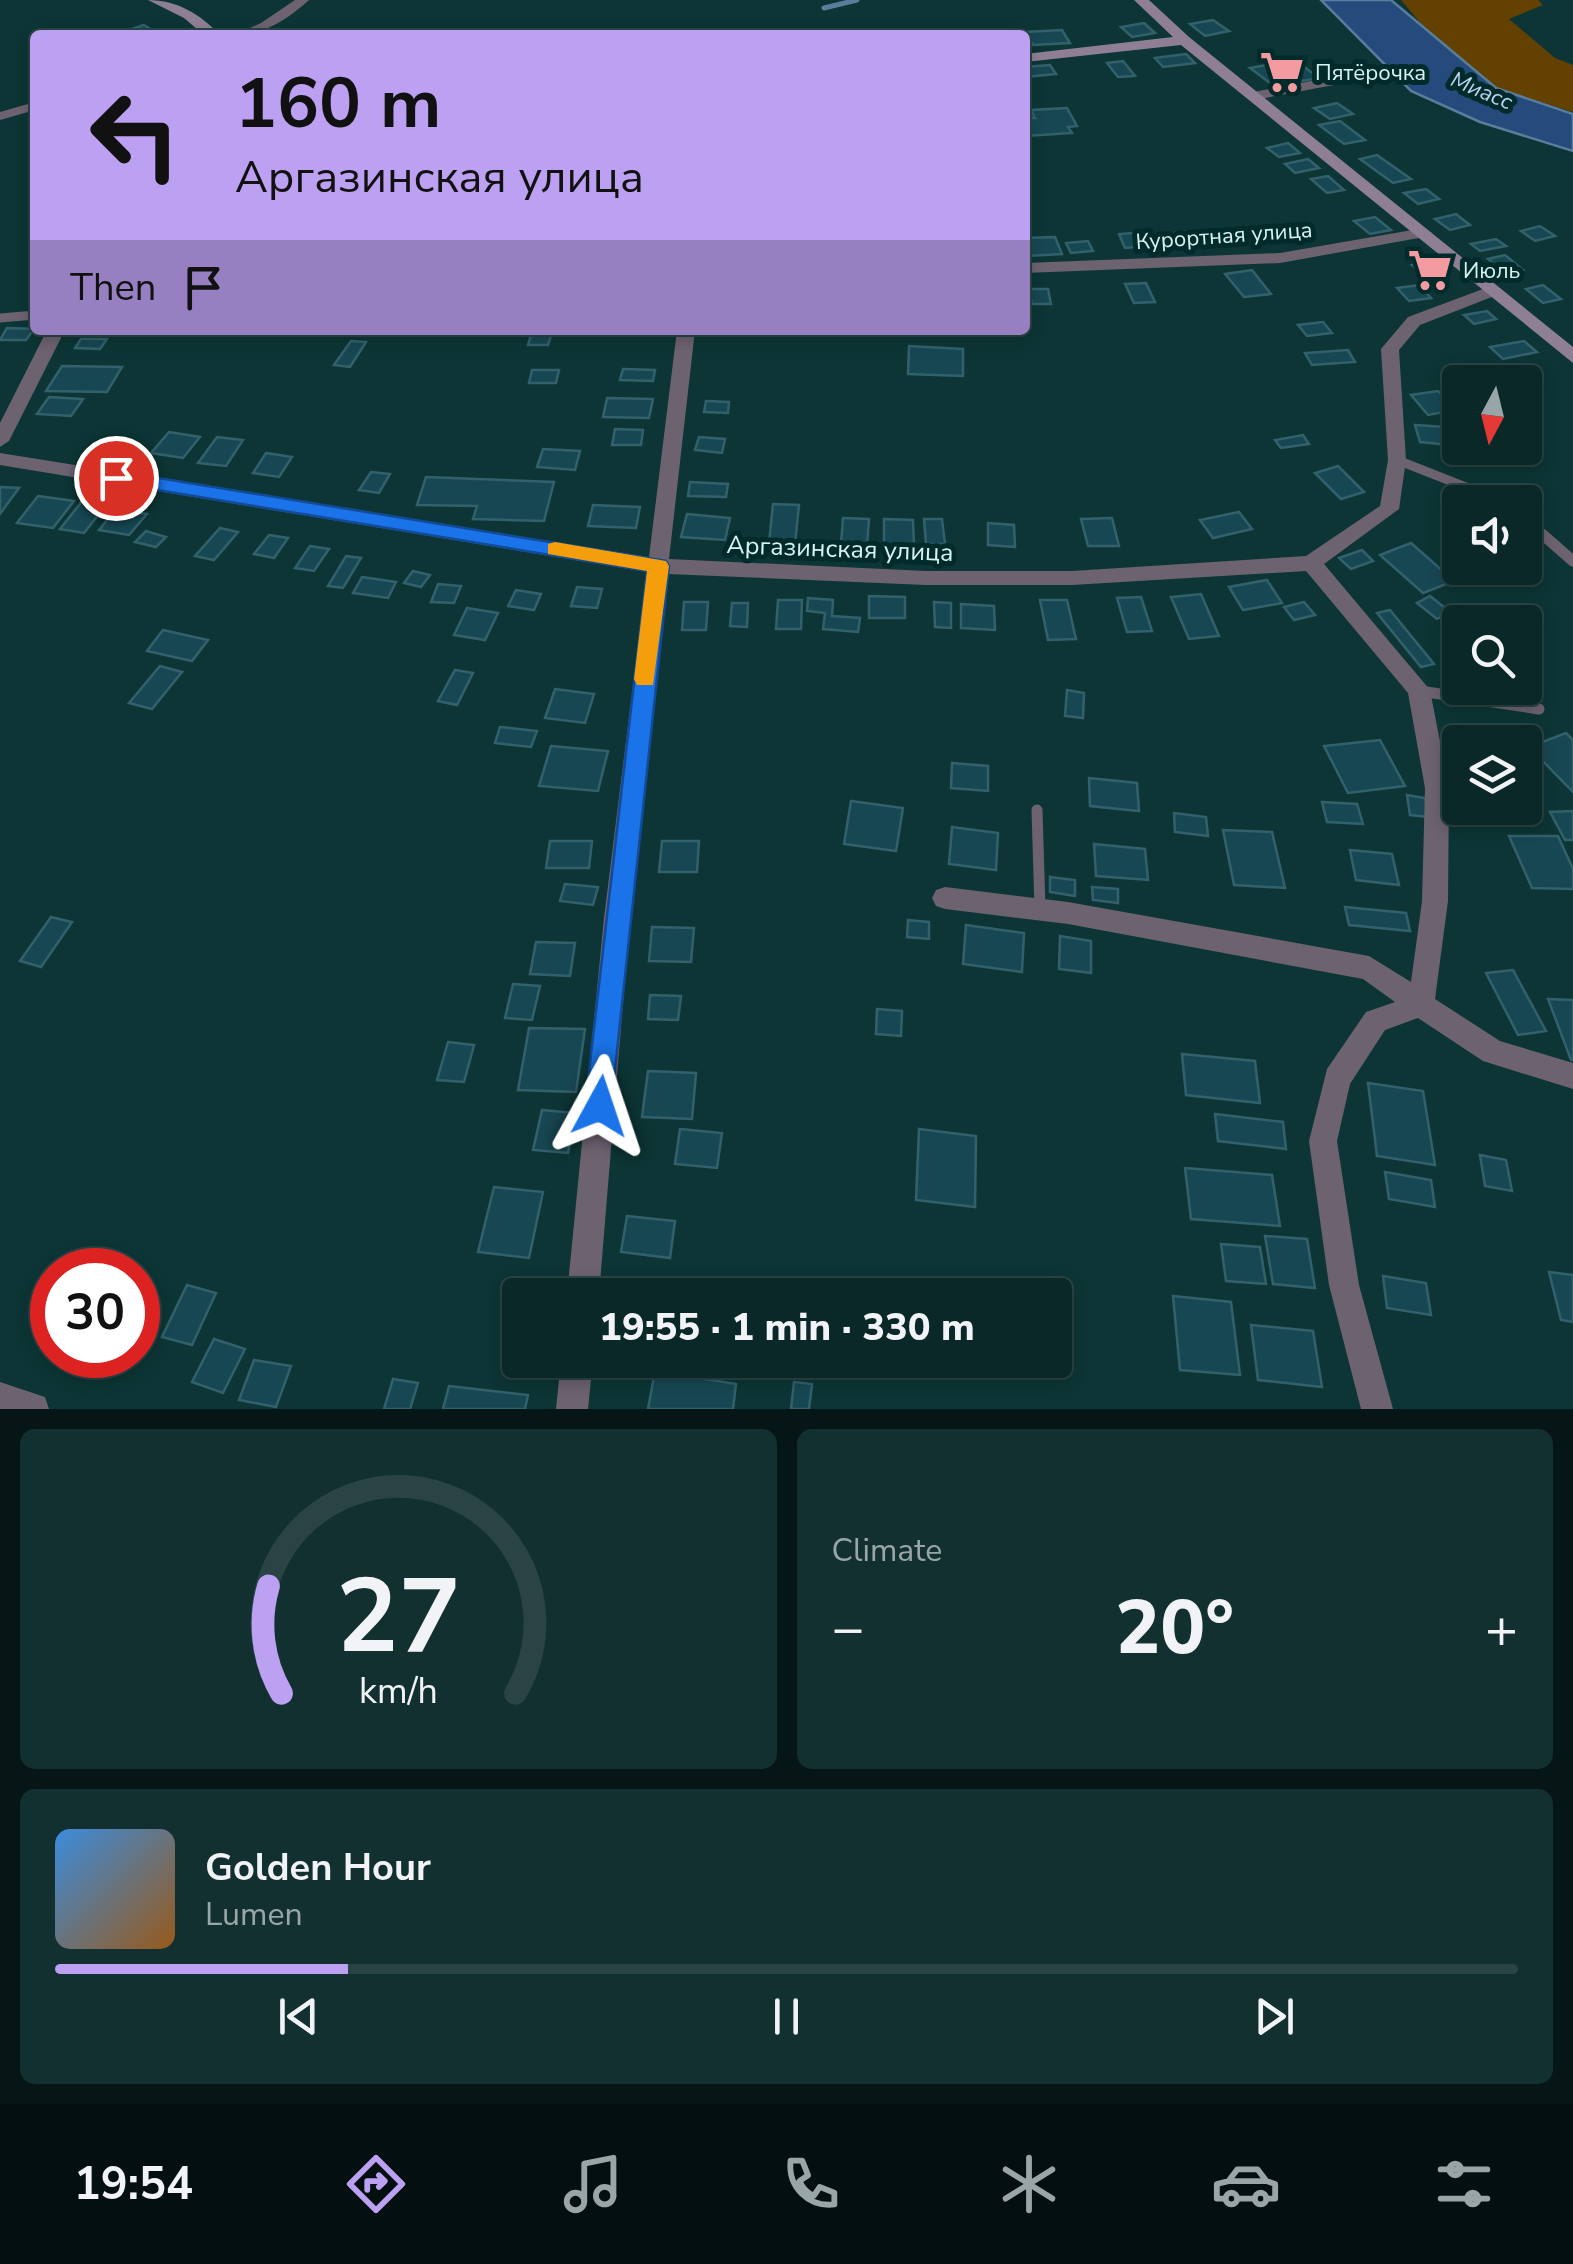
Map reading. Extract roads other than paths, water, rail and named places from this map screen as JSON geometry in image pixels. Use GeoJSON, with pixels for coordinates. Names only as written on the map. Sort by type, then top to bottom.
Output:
{"type":"FeatureCollection","features":[{"type":"Feature","properties":{"kind":"main road"},"geometry":{"type":"LineString","coordinates":[[156,0],[188,15],[206,30]]}},
{"type":"Feature","properties":{"kind":"main road"},"geometry":{"type":"LineString","coordinates":[[1142,0],[1184,40],[1573,357]]}},
{"type":"Feature","properties":{"kind":"main road"},"geometry":{"type":"LineString","coordinates":[[1030,57],[1184,40]]}},
{"type":"Feature","properties":{"kind":"street"},"geometry":{"type":"LineString","coordinates":[[254,30],[303,0]]}},
{"type":"Feature","properties":{"kind":"street"},"geometry":{"type":"LineString","coordinates":[[0,116],[30,107]]}},
{"type":"Feature","properties":{"kind":"street","name":"Курортная улица"},"geometry":{"type":"LineString","coordinates":[[1030,268],[1280,258],[1424,233]]}},
{"type":"Feature","properties":{"kind":"street"},"geometry":{"type":"LineString","coordinates":[[1421,1005],[1435,901],[1437,788],[1418,690],[1311,563],[1390,509],[1397,460],[1390,350],[1414,321],[1491,291]]}},
{"type":"Feature","properties":{"kind":"street"},"geometry":{"type":"LineString","coordinates":[[0,441],[53,335]]}},
{"type":"Feature","properties":{"kind":"street"},"geometry":{"type":"LineString","coordinates":[[584,1278],[617,918],[685,335]]}},
{"type":"Feature","properties":{"kind":"street","name":"Аргазинская улица"},"geometry":{"type":"LineString","coordinates":[[0,458],[658,566],[926,578],[1072,578],[1311,563]]}},
{"type":"Feature","properties":{"kind":"street"},"geometry":{"type":"LineString","coordinates":[[945,898],[1040,909],[1368,968],[1493,1052],[1573,1076]]}},
{"type":"Feature","properties":{"kind":"street"},"geometry":{"type":"LineString","coordinates":[[1377,1409],[1344,1285],[1324,1141],[1338,1080],[1376,1021],[1421,1005]]}},
{"type":"Feature","properties":{"kind":"street"},"geometry":{"type":"LineString","coordinates":[[572,1409],[575,1378]]}},
{"type":"Feature","properties":{"kind":"street"},"geometry":{"type":"LineString","coordinates":[[0,1398],[33,1409]]}},
{"type":"Feature","properties":{"kind":"lane"},"geometry":{"type":"LineString","coordinates":[[1254,96],[1333,81]]}},
{"type":"Feature","properties":{"kind":"lane"},"geometry":{"type":"LineString","coordinates":[[0,318],[30,315]]}},
{"type":"Feature","properties":{"kind":"lane"},"geometry":{"type":"LineString","coordinates":[[1397,460],[1461,485]]}},
{"type":"Feature","properties":{"kind":"lane"},"geometry":{"type":"LineString","coordinates":[[1542,534],[1573,560]]}},
{"type":"Feature","properties":{"kind":"lane"},"geometry":{"type":"LineString","coordinates":[[1418,690],[1539,709]]}},
{"type":"Feature","properties":{"kind":"lane"},"geometry":{"type":"LineString","coordinates":[[1036,810],[1040,909]]}},
{"type":"Feature","properties":{"kind":"water","name":"Миасс"},"geometry":{"type":"Polygon","coordinates":[[[1321,0],[1391,0],[1496,88],[1573,114],[1573,151],[1480,122],[1411,91],[1321,0]]]}},
{"type":"Feature","properties":{"kind":"waterway"},"geometry":{"type":"LineString","coordinates":[[824,8],[857,0]]}},
{"type":"Feature","properties":{"kind":"place","name":"Пятёрочка"},"geometry":{"type":"Point","coordinates":[1282,72]}},
{"type":"Feature","properties":{"kind":"place","name":"Июль"},"geometry":{"type":"Point","coordinates":[1430,270]}}]}
